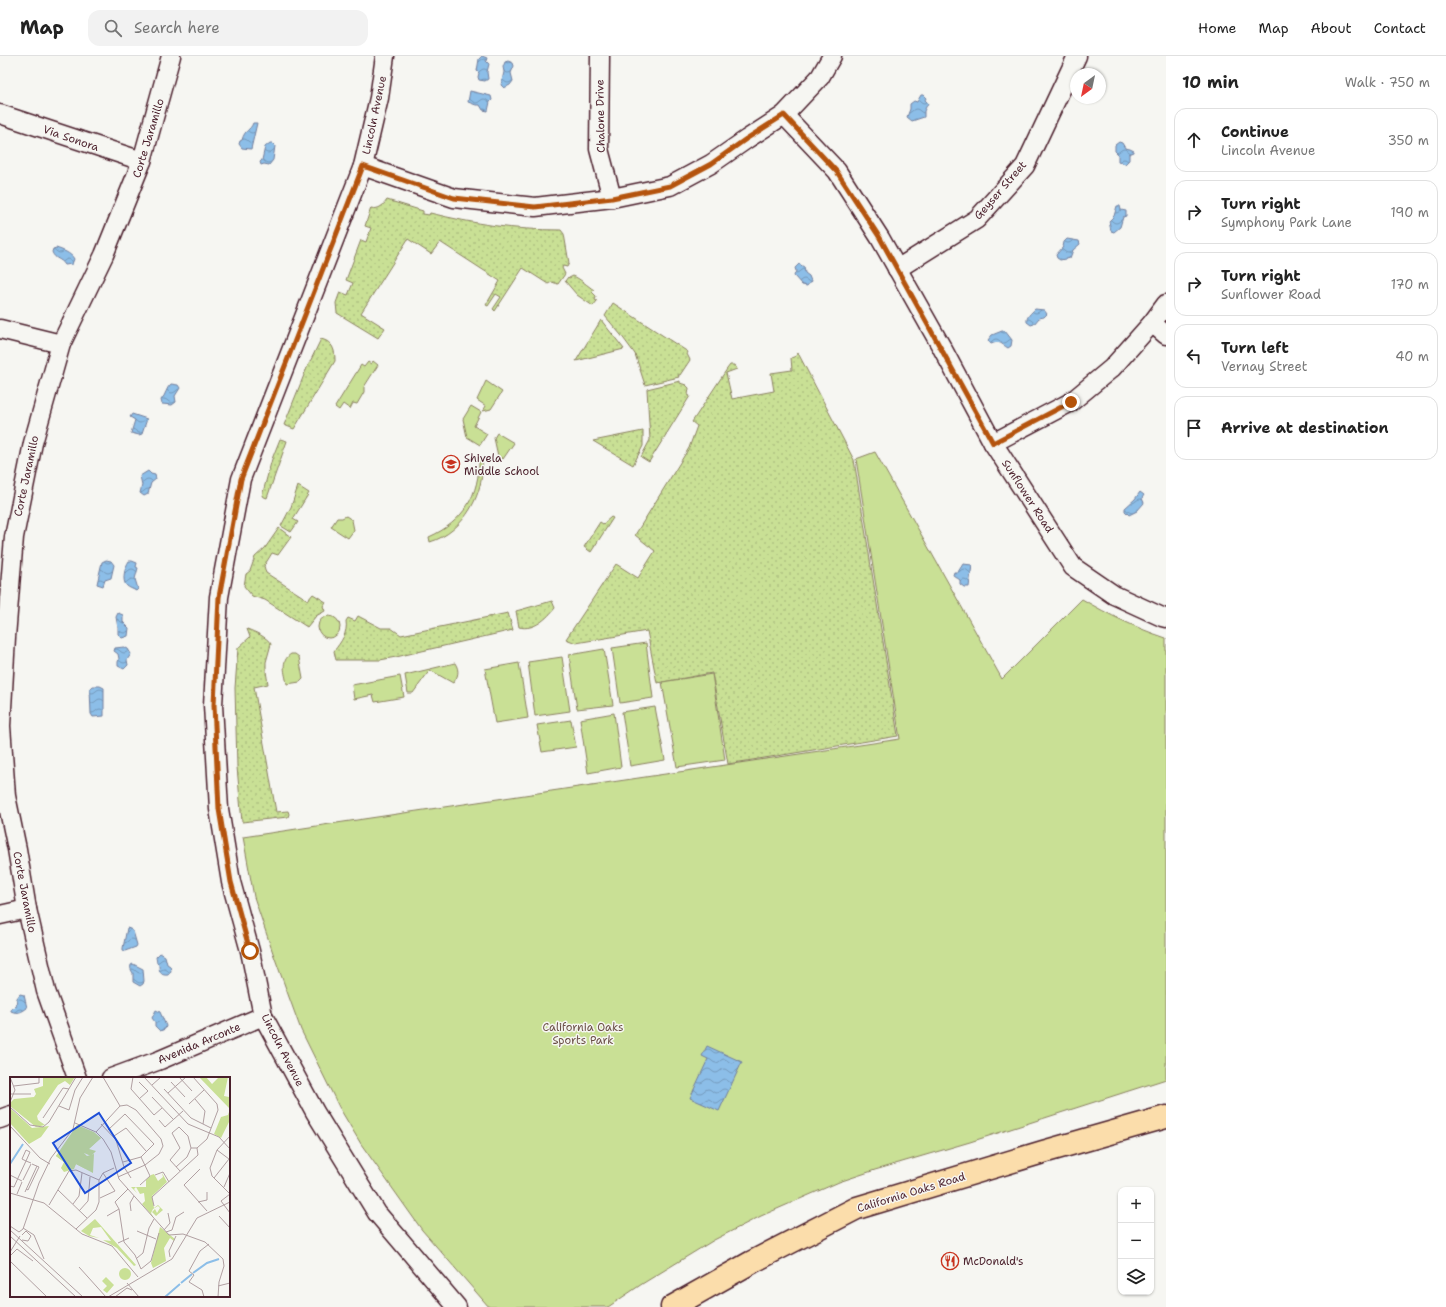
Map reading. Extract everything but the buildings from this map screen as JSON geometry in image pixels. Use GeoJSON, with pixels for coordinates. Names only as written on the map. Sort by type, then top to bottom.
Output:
{"type":"FeatureCollection","features":[{"type":"Feature","properties":{"kind":"main road","name":"California Oaks Road"},"geometry":{"type":"LineString","coordinates":[[672,1307],[752,1262],[857,1208],[1166,1117]]}},
{"type":"Feature","properties":{"kind":"street","name":"Corte Jaramillo"},"geometry":{"type":"LineString","coordinates":[[77,1077],[46,991],[27,909],[6,796],[0,726],[6,637],[7,536],[62,344],[104,255],[142,161],[172,56]]}},
{"type":"Feature","properties":{"kind":"street","name":"Lincoln Avenue"},"geometry":{"type":"LineString","coordinates":[[385,56],[380,98],[363,166],[241,479],[219,597],[214,705],[219,809],[231,882],[250,951],[263,1016],[315,1112],[377,1213],[457,1307]]}},
{"type":"Feature","properties":{"kind":"street","name":"Chalone Drive"},"geometry":{"type":"LineString","coordinates":[[600,56],[599,149],[612,198]]}},
{"type":"Feature","properties":{"kind":"street"},"geometry":{"type":"LineString","coordinates":[[363,166],[454,198],[535,207],[612,198],[670,186],[711,164],[746,139],[784,115],[820,76],[832,56]]}},
{"type":"Feature","properties":{"kind":"street","name":"Geyser Street"},"geometry":{"type":"LineString","coordinates":[[897,269],[977,219],[1024,166],[1077,56]]}},
{"type":"Feature","properties":{"kind":"street","name":"Via Sonora"},"geometry":{"type":"LineString","coordinates":[[0,114],[142,161]]}},
{"type":"Feature","properties":{"kind":"street","name":"Sunflower Road"},"geometry":{"type":"LineString","coordinates":[[784,115],[837,172],[880,238],[993,443],[1074,567],[1114,595],[1166,618]]}},
{"type":"Feature","properties":{"kind":"street"},"geometry":{"type":"LineString","coordinates":[[993,443],[1071,402],[1112,368],[1152,323],[1166,304]]}},
{"type":"Feature","properties":{"kind":"street"},"geometry":{"type":"LineString","coordinates":[[1152,323],[1166,335]]}},
{"type":"Feature","properties":{"kind":"street"},"geometry":{"type":"LineString","coordinates":[[0,329],[62,344]]}},
{"type":"Feature","properties":{"kind":"street"},"geometry":{"type":"LineString","coordinates":[[0,915],[27,909]]}},
{"type":"Feature","properties":{"kind":"street","name":"Avenida Arconte"},"geometry":{"type":"LineString","coordinates":[[114,1077],[160,1060],[263,1016]]}},
{"type":"Feature","properties":{"kind":"street"},"geometry":{"type":"LineString","coordinates":[[0,1119],[10,1115]]}},
{"type":"Feature","properties":{"kind":"green space"},"geometry":{"type":"Polygon","coordinates":[[[387,200],[423,211],[423,214],[429,215],[430,213],[510,228],[561,230],[564,234],[569,263],[567,267],[563,266],[562,268],[565,274],[558,284],[552,282],[548,284],[523,268],[495,311],[493,309],[501,297],[496,294],[488,306],[486,305],[500,281],[440,242],[431,254],[408,239],[361,313],[385,328],[378,338],[337,313],[336,303],[340,292],[348,295],[353,283],[346,280],[361,240],[366,242],[371,228],[365,226],[371,208],[380,207],[387,200]]]}},
{"type":"Feature","properties":{"kind":"green space"},"geometry":{"type":"Polygon","coordinates":[[[573,276],[594,290],[592,292],[596,296],[595,300],[597,301],[593,306],[577,295],[565,281],[568,277],[573,276]]]}},
{"type":"Feature","properties":{"kind":"green space"},"geometry":{"type":"Polygon","coordinates":[[[613,303],[688,352],[687,354],[690,360],[680,375],[678,375],[679,377],[645,385],[635,354],[605,316],[613,303]]]}},
{"type":"Feature","properties":{"kind":"green space"},"geometry":{"type":"Polygon","coordinates":[[[601,320],[624,349],[576,361],[601,320]]]}},
{"type":"Feature","properties":{"kind":"green space"},"geometry":{"type":"Polygon","coordinates":[[[321,339],[331,344],[335,361],[294,429],[284,425],[306,370],[321,339]]]}},
{"type":"Feature","properties":{"kind":"green space"},"geometry":{"type":"Polygon","coordinates":[[[798,353],[854,460],[898,736],[728,764],[712,673],[657,683],[647,631],[576,643],[566,639],[616,564],[638,578],[655,551],[635,535],[689,448],[697,426],[692,422],[730,365],[734,365],[737,369],[726,373],[732,399],[774,391],[771,373],[792,370],[791,358],[796,356],[798,353]]]}},
{"type":"Feature","properties":{"kind":"green space"},"geometry":{"type":"Polygon","coordinates":[[[373,361],[378,365],[364,387],[364,392],[357,404],[353,403],[350,409],[343,404],[339,410],[335,407],[361,365],[364,367],[368,362],[371,364],[373,361]]]}},
{"type":"Feature","properties":{"kind":"green space"},"geometry":{"type":"Polygon","coordinates":[[[486,381],[502,392],[491,409],[483,411],[486,406],[477,400],[486,381]]]}},
{"type":"Feature","properties":{"kind":"green space"},"geometry":{"type":"Polygon","coordinates":[[[680,381],[680,383],[689,388],[688,395],[690,396],[649,462],[641,457],[650,440],[647,389],[680,381]]]}},
{"type":"Feature","properties":{"kind":"green space"},"geometry":{"type":"Polygon","coordinates":[[[471,406],[481,412],[474,426],[487,434],[480,445],[467,437],[463,419],[471,406]]]}},
{"type":"Feature","properties":{"kind":"green space"},"geometry":{"type":"Polygon","coordinates":[[[643,431],[643,446],[633,465],[593,441],[643,431]]]}},
{"type":"Feature","properties":{"kind":"green space"},"geometry":{"type":"Polygon","coordinates":[[[497,433],[514,443],[503,459],[498,456],[494,438],[497,433]]]}},
{"type":"Feature","properties":{"kind":"green space"},"geometry":{"type":"Polygon","coordinates":[[[280,439],[287,441],[267,498],[262,496],[272,459],[280,439]]]}},
{"type":"Feature","properties":{"kind":"green space","name":"California Oaks Sports Park"},"geometry":{"type":"Polygon","coordinates":[[[875,452],[1002,679],[1082,599],[1123,621],[1166,638],[1166,1079],[970,1142],[839,1182],[761,1216],[714,1240],[642,1284],[608,1307],[489,1307],[422,1230],[361,1144],[339,1107],[301,1030],[273,953],[254,897],[243,837],[900,739],[856,459],[875,452]]]}},
{"type":"Feature","properties":{"kind":"green space"},"geometry":{"type":"Polygon","coordinates":[[[479,458],[482,458],[480,484],[470,509],[453,529],[442,537],[430,542],[429,537],[451,524],[467,506],[473,495],[476,484],[479,471],[479,458]]]}},
{"type":"Feature","properties":{"kind":"green space"},"geometry":{"type":"Polygon","coordinates":[[[298,486],[309,493],[293,519],[298,522],[291,532],[281,526],[291,507],[298,486]]]}},
{"type":"Feature","properties":{"kind":"green space"},"geometry":{"type":"Polygon","coordinates":[[[346,516],[352,520],[354,530],[348,538],[331,527],[337,518],[346,516]]]}},
{"type":"Feature","properties":{"kind":"green space"},"geometry":{"type":"Polygon","coordinates":[[[611,517],[613,518],[591,552],[584,547],[600,522],[603,524],[611,517]]]}},
{"type":"Feature","properties":{"kind":"green space"},"geometry":{"type":"Polygon","coordinates":[[[279,528],[291,537],[278,555],[272,553],[264,566],[266,573],[308,600],[313,594],[326,602],[323,606],[325,611],[316,616],[307,627],[265,600],[252,596],[244,586],[246,574],[250,571],[255,557],[265,548],[279,528]]]}},
{"type":"Feature","properties":{"kind":"green space"},"geometry":{"type":"Polygon","coordinates":[[[552,601],[555,608],[540,623],[525,628],[519,627],[516,611],[552,601]]]}},
{"type":"Feature","properties":{"kind":"green space"},"geometry":{"type":"Polygon","coordinates":[[[508,613],[513,630],[380,660],[336,660],[334,651],[343,637],[348,618],[355,621],[358,616],[381,628],[391,628],[401,635],[508,613]]]}},
{"type":"Feature","properties":{"kind":"green space"},"geometry":{"type":"Polygon","coordinates":[[[329,616],[333,617],[339,623],[339,631],[333,637],[329,638],[325,637],[319,631],[318,627],[319,623],[325,617],[329,616]]]}},
{"type":"Feature","properties":{"kind":"green space"},"geometry":{"type":"Polygon","coordinates":[[[247,629],[264,637],[271,644],[266,662],[268,684],[254,687],[276,812],[288,811],[289,814],[288,817],[242,822],[237,767],[235,688],[238,648],[250,637],[247,629]]]}},
{"type":"Feature","properties":{"kind":"green space"},"geometry":{"type":"Polygon","coordinates":[[[646,643],[653,698],[620,703],[612,648],[646,643]]]}},
{"type":"Feature","properties":{"kind":"green space"},"geometry":{"type":"Polygon","coordinates":[[[604,649],[613,705],[577,709],[569,655],[604,649]]]}},
{"type":"Feature","properties":{"kind":"green space"},"geometry":{"type":"Polygon","coordinates":[[[291,654],[295,654],[299,657],[303,679],[300,682],[287,684],[284,664],[285,660],[291,654]]]}},
{"type":"Feature","properties":{"kind":"green space"},"geometry":{"type":"Polygon","coordinates":[[[562,657],[570,711],[535,716],[528,662],[562,657]]]}},
{"type":"Feature","properties":{"kind":"green space"},"geometry":{"type":"Polygon","coordinates":[[[455,663],[458,669],[458,674],[453,683],[430,670],[413,693],[408,693],[405,675],[455,663]]]}},
{"type":"Feature","properties":{"kind":"green space"},"geometry":{"type":"Polygon","coordinates":[[[519,663],[528,718],[495,723],[485,669],[519,663]]]}},
{"type":"Feature","properties":{"kind":"green space"},"geometry":{"type":"Polygon","coordinates":[[[712,674],[725,760],[677,767],[662,682],[712,674]]]}},
{"type":"Feature","properties":{"kind":"green space"},"geometry":{"type":"Polygon","coordinates":[[[400,676],[404,697],[375,702],[373,695],[354,699],[352,685],[400,676]]]}},
{"type":"Feature","properties":{"kind":"green space"},"geometry":{"type":"Polygon","coordinates":[[[655,707],[665,760],[630,766],[622,712],[655,707]]]}},
{"type":"Feature","properties":{"kind":"green space"},"geometry":{"type":"Polygon","coordinates":[[[614,713],[621,767],[588,773],[580,719],[614,713]]]}},
{"type":"Feature","properties":{"kind":"green space"},"geometry":{"type":"Polygon","coordinates":[[[571,720],[576,747],[542,752],[537,725],[571,720]]]}},
{"type":"Feature","properties":{"kind":"water"},"geometry":{"type":"Polygon","coordinates":[[[482,56],[487,58],[486,61],[489,64],[487,72],[488,79],[485,81],[479,80],[479,73],[477,71],[479,59],[482,56]]]}},
{"type":"Feature","properties":{"kind":"water"},"geometry":{"type":"Polygon","coordinates":[[[508,61],[513,63],[514,66],[511,73],[513,81],[510,85],[504,88],[501,85],[504,72],[503,67],[505,62],[508,61]]]}},
{"type":"Feature","properties":{"kind":"water"},"geometry":{"type":"Polygon","coordinates":[[[470,91],[491,96],[492,100],[488,111],[483,110],[480,105],[468,102],[470,91]]]}},
{"type":"Feature","properties":{"kind":"water"},"geometry":{"type":"Polygon","coordinates":[[[921,95],[926,98],[925,100],[928,103],[924,111],[924,117],[912,121],[907,117],[910,104],[914,101],[917,102],[921,95]]]}},
{"type":"Feature","properties":{"kind":"water"},"geometry":{"type":"Polygon","coordinates":[[[253,123],[257,123],[251,149],[242,148],[239,144],[240,141],[253,123]]]}},
{"type":"Feature","properties":{"kind":"water"},"geometry":{"type":"Polygon","coordinates":[[[1119,142],[1122,143],[1125,148],[1134,151],[1129,154],[1129,160],[1125,164],[1118,161],[1118,154],[1115,151],[1115,145],[1119,142]]]}},
{"type":"Feature","properties":{"kind":"water"},"geometry":{"type":"Polygon","coordinates":[[[270,143],[275,146],[273,160],[269,165],[261,165],[260,162],[262,160],[265,147],[270,143]]]}},
{"type":"Feature","properties":{"kind":"water"},"geometry":{"type":"Polygon","coordinates":[[[1117,206],[1120,206],[1121,210],[1126,211],[1126,216],[1123,217],[1120,227],[1114,232],[1111,231],[1109,221],[1114,216],[1117,206]]]}},
{"type":"Feature","properties":{"kind":"water"},"geometry":{"type":"Polygon","coordinates":[[[1067,239],[1079,241],[1080,244],[1073,250],[1070,258],[1060,260],[1056,255],[1063,247],[1064,242],[1067,239]]]}},
{"type":"Feature","properties":{"kind":"water"},"geometry":{"type":"Polygon","coordinates":[[[56,248],[71,255],[74,259],[72,264],[65,265],[55,256],[52,252],[53,249],[56,248]]]}},
{"type":"Feature","properties":{"kind":"water"},"geometry":{"type":"Polygon","coordinates":[[[799,264],[804,267],[805,273],[809,276],[811,281],[807,286],[802,285],[794,276],[796,271],[795,268],[799,264]]]}},
{"type":"Feature","properties":{"kind":"water"},"geometry":{"type":"Polygon","coordinates":[[[1035,309],[1044,310],[1047,314],[1044,317],[1039,318],[1034,324],[1031,325],[1027,322],[1027,318],[1035,309]]]}},
{"type":"Feature","properties":{"kind":"water"},"geometry":{"type":"Polygon","coordinates":[[[1005,331],[1012,340],[1011,346],[1008,348],[998,342],[991,344],[988,340],[992,335],[1005,331]]]}},
{"type":"Feature","properties":{"kind":"water"},"geometry":{"type":"Polygon","coordinates":[[[171,384],[178,385],[180,388],[175,396],[176,402],[172,405],[162,404],[161,400],[171,384]]]}},
{"type":"Feature","properties":{"kind":"water"},"geometry":{"type":"Polygon","coordinates":[[[132,414],[147,419],[142,434],[139,435],[131,433],[135,420],[130,417],[132,414]]]}},
{"type":"Feature","properties":{"kind":"water"},"geometry":{"type":"Polygon","coordinates":[[[148,471],[155,475],[156,479],[151,483],[148,494],[144,496],[140,493],[142,485],[140,476],[148,471]]]}},
{"type":"Feature","properties":{"kind":"water"},"geometry":{"type":"Polygon","coordinates":[[[1140,492],[1144,495],[1142,498],[1144,503],[1137,511],[1129,515],[1125,511],[1125,508],[1140,492]]]}},
{"type":"Feature","properties":{"kind":"water"},"geometry":{"type":"Polygon","coordinates":[[[106,560],[111,561],[114,565],[111,578],[105,580],[103,586],[97,584],[102,562],[106,560]]]}},
{"type":"Feature","properties":{"kind":"water"},"geometry":{"type":"Polygon","coordinates":[[[129,561],[137,563],[136,567],[138,568],[135,579],[138,589],[136,591],[127,586],[124,581],[125,570],[129,561]]]}},
{"type":"Feature","properties":{"kind":"water"},"geometry":{"type":"Polygon","coordinates":[[[963,564],[972,565],[969,587],[964,587],[960,584],[960,580],[953,575],[954,572],[958,572],[963,564]]]}},
{"type":"Feature","properties":{"kind":"water"},"geometry":{"type":"Polygon","coordinates":[[[118,613],[123,615],[123,622],[129,628],[128,636],[122,638],[118,634],[116,617],[118,613]]]}},
{"type":"Feature","properties":{"kind":"water"},"geometry":{"type":"Polygon","coordinates":[[[124,647],[128,649],[131,654],[127,660],[128,665],[124,669],[118,666],[118,654],[114,651],[115,648],[124,647]]]}},
{"type":"Feature","properties":{"kind":"water"},"geometry":{"type":"Polygon","coordinates":[[[93,686],[100,686],[104,688],[104,716],[93,717],[91,714],[90,689],[93,686]]]}},
{"type":"Feature","properties":{"kind":"water"},"geometry":{"type":"Polygon","coordinates":[[[127,928],[133,931],[137,945],[136,947],[125,951],[123,948],[127,928]]]}},
{"type":"Feature","properties":{"kind":"water"},"geometry":{"type":"Polygon","coordinates":[[[160,953],[165,956],[167,964],[170,966],[171,971],[168,975],[162,974],[157,963],[156,957],[160,953]]]}},
{"type":"Feature","properties":{"kind":"water"},"geometry":{"type":"Polygon","coordinates":[[[133,964],[143,969],[144,981],[140,986],[133,982],[131,965],[133,964]]]}},
{"type":"Feature","properties":{"kind":"water"},"geometry":{"type":"Polygon","coordinates":[[[20,994],[24,995],[27,1008],[19,1012],[11,1011],[11,1009],[16,1006],[17,998],[20,994]]]}},
{"type":"Feature","properties":{"kind":"water"},"geometry":{"type":"Polygon","coordinates":[[[156,1010],[160,1012],[166,1026],[165,1029],[160,1031],[155,1026],[155,1022],[152,1018],[156,1010]]]}},
{"type":"Feature","properties":{"kind":"water"},"geometry":{"type":"Polygon","coordinates":[[[707,1046],[742,1062],[719,1111],[690,1098],[708,1059],[702,1056],[707,1046]]]}},
{"type":"Feature","properties":{"kind":"place","name":"Shivela Middle School"},"geometry":{"type":"Point","coordinates":[451,464]}},
{"type":"Feature","properties":{"kind":"place","name":"McDonald's"},"geometry":{"type":"Point","coordinates":[950,1261]}},
{"type":"Feature","properties":{"kind":"route"},"geometry":{"type":"LineString","coordinates":[[250,951],[231,882],[219,809],[214,705],[219,597],[241,479],[363,166],[454,198],[535,207],[612,198],[670,186],[711,164],[746,139],[784,115],[837,172],[880,238],[941,346],[993,443],[1071,402]]}}]}
